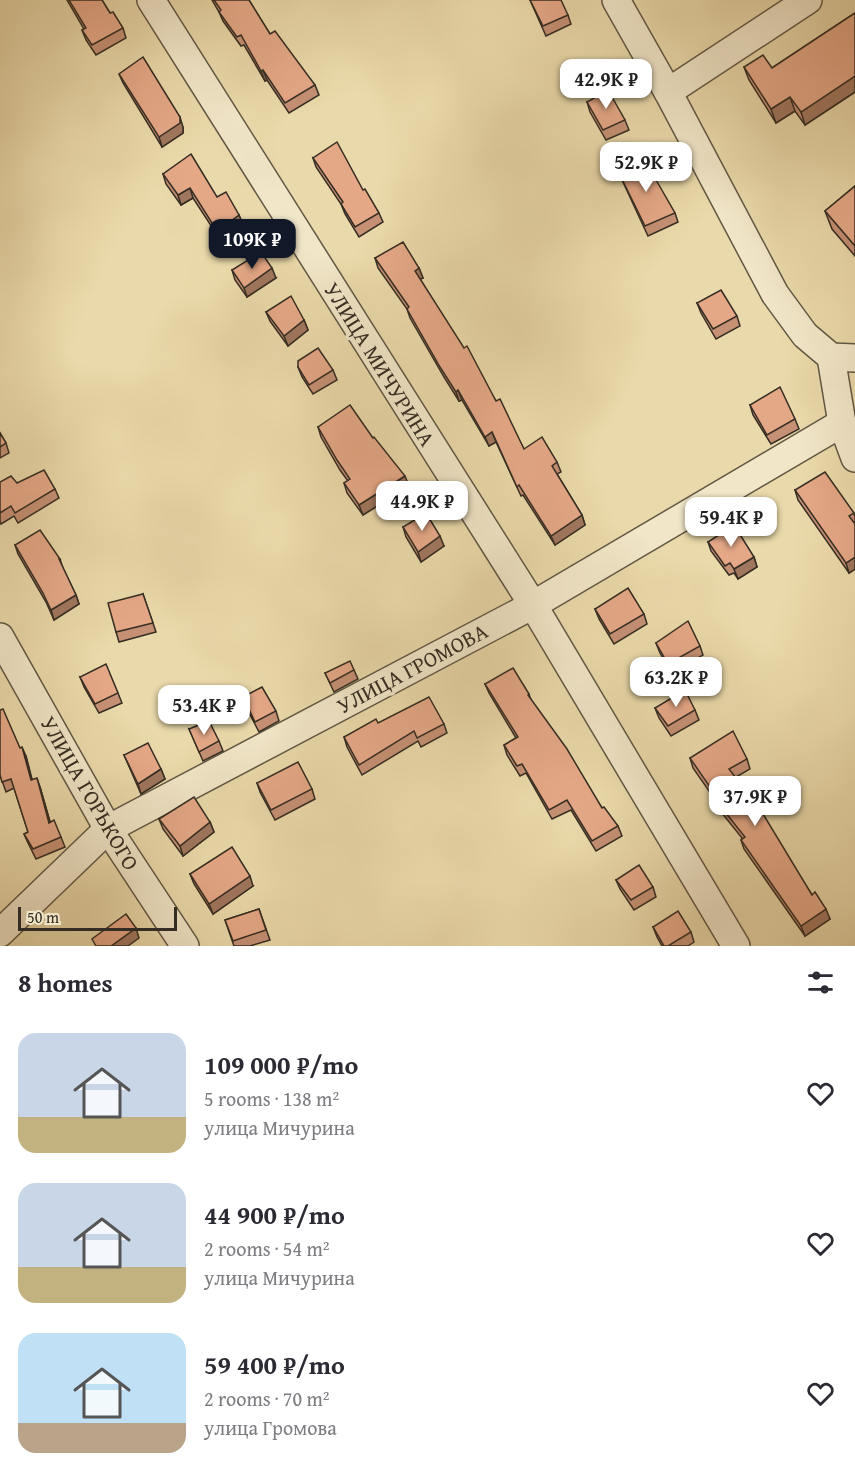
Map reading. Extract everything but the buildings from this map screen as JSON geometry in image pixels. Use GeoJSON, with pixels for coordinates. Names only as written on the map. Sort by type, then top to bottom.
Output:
{"type":"FeatureCollection","features":[{"type":"Feature","properties":{"kind":"street","name":"УЛИЦА МИЧУРИНА"},"geometry":{"type":"LineString","coordinates":[[151,0],[533,605],[736,946]]}},
{"type":"Feature","properties":{"kind":"street"},"geometry":{"type":"LineString","coordinates":[[616,0],[668,92],[775,294],[805,335],[843,358],[842,423],[855,458]]}},
{"type":"Feature","properties":{"kind":"street"},"geometry":{"type":"LineString","coordinates":[[668,92],[808,0]]}},
{"type":"Feature","properties":{"kind":"street","name":"УЛИЦА ГРОМОВА"},"geometry":{"type":"LineString","coordinates":[[0,933],[108,829],[533,605],[842,423]]}},
{"type":"Feature","properties":{"kind":"street","name":"УЛИЦА ГОРЬКОГО"},"geometry":{"type":"LineString","coordinates":[[0,637],[108,829],[184,946]]}}]}
